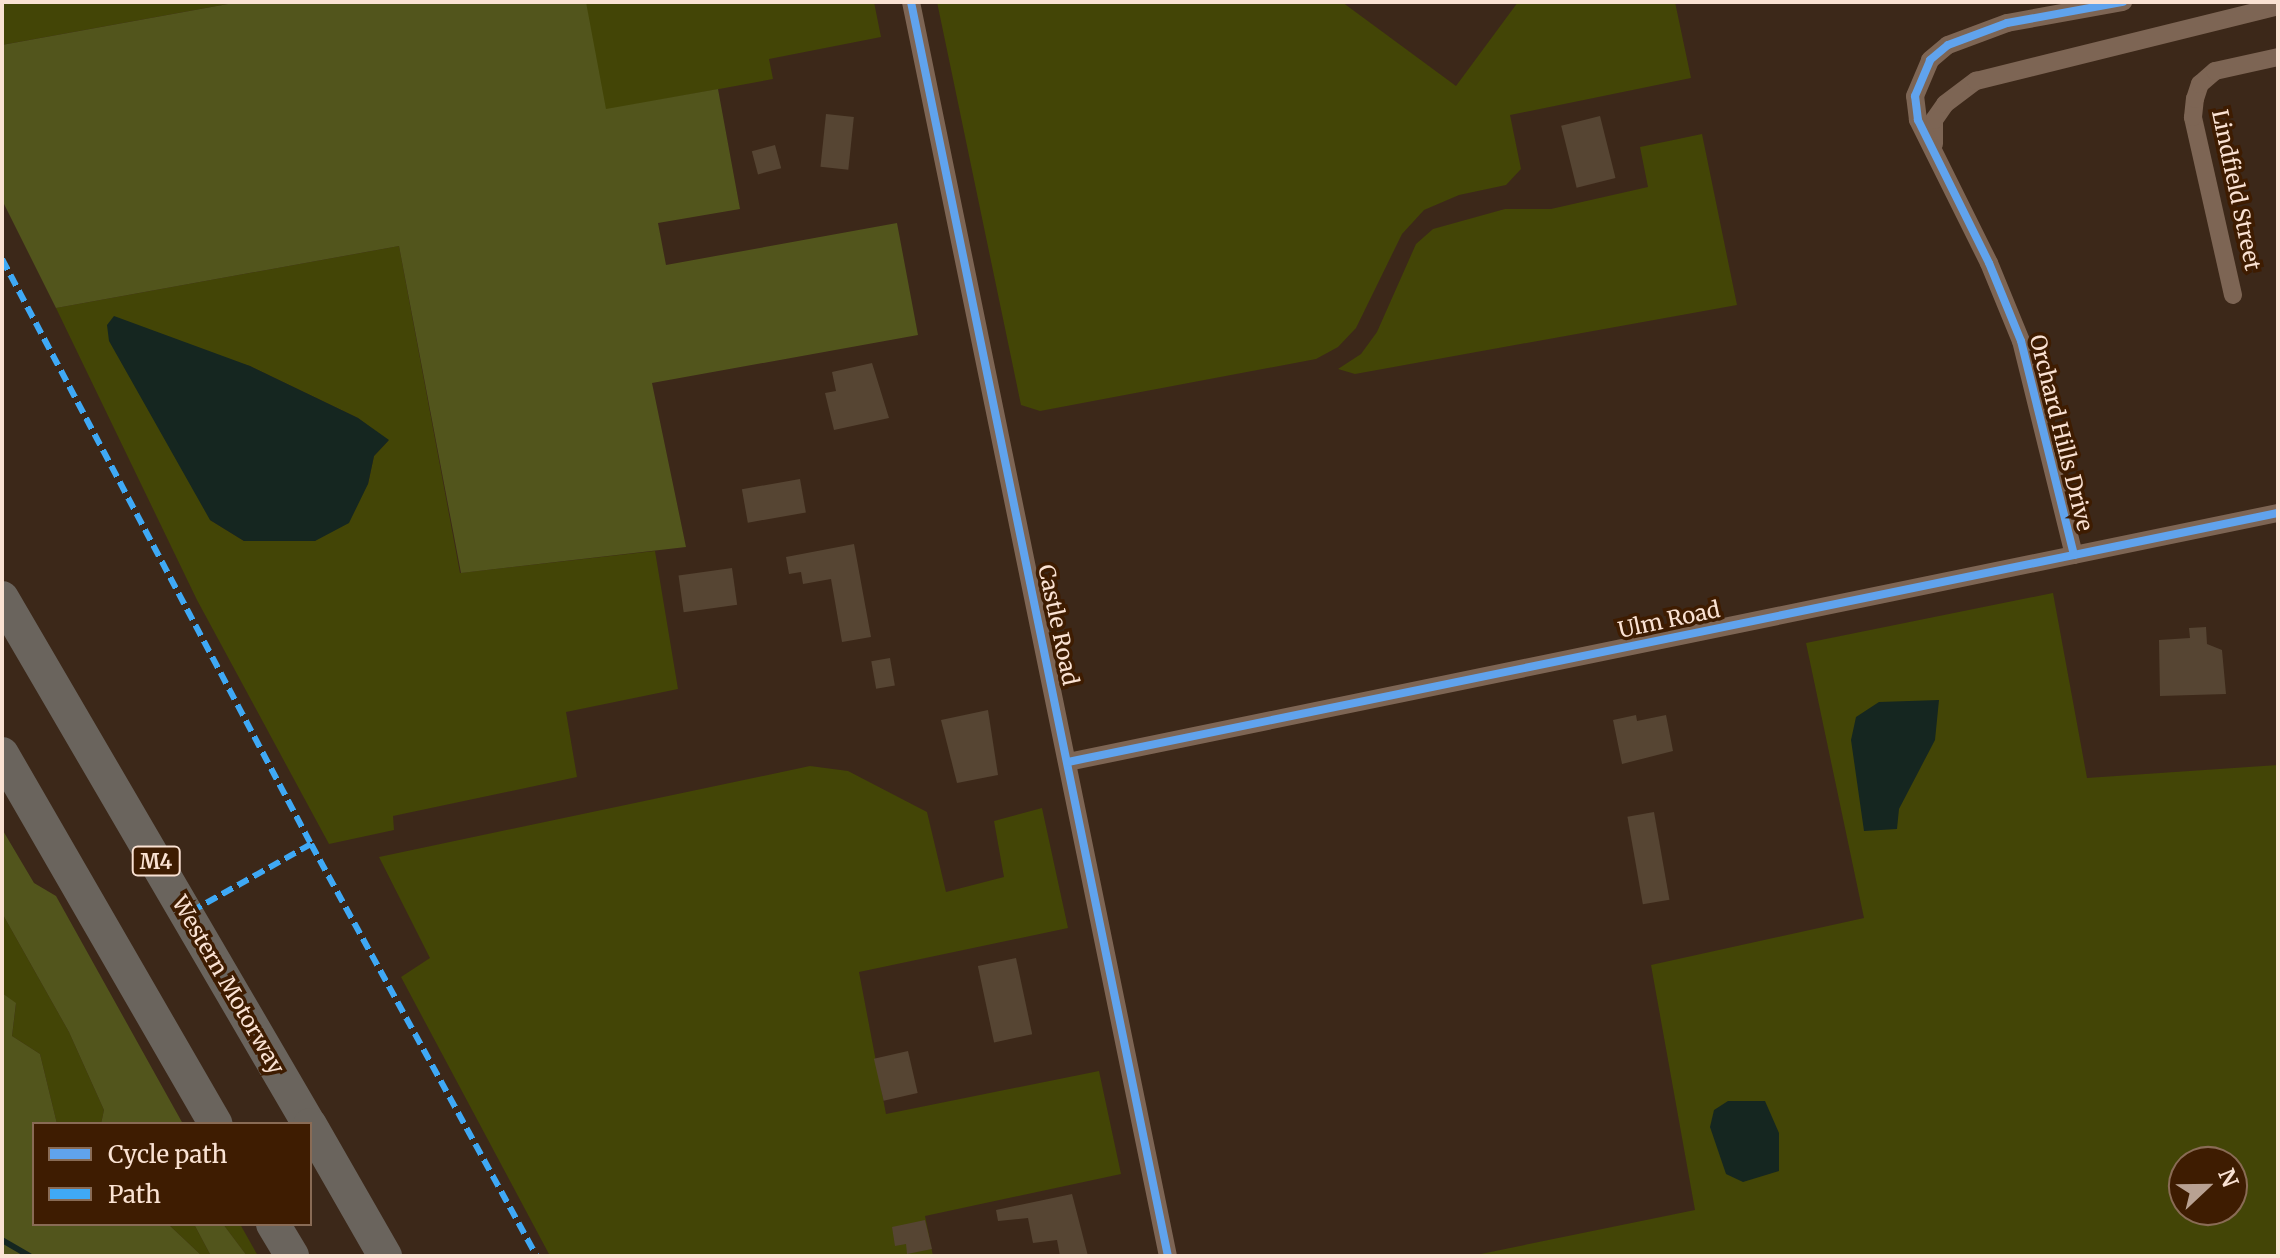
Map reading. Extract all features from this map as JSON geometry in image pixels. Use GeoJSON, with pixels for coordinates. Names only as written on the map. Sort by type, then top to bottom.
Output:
{"type":"FeatureCollection","features":[{"type":"Feature","properties":{"kind":"highway","name":"Western Motorway"},"geometry":{"type":"LineString","coordinates":[[2,598],[308,1122]]}},
{"type":"Feature","properties":{"kind":"highway"},"geometry":{"type":"LineString","coordinates":[[2,754],[215,1122]]}},
{"type":"Feature","properties":{"kind":"highway","name":"Western Motorway"},"geometry":{"type":"LineString","coordinates":[[312,1128],[385,1256]]}},
{"type":"Feature","properties":{"kind":"highway"},"geometry":{"type":"LineString","coordinates":[[274,1226],[292,1256]]}},
{"type":"Feature","properties":{"kind":"street","name":"Castle Road"},"geometry":{"type":"LineString","coordinates":[[911,2],[1168,1256]]}},
{"type":"Feature","properties":{"kind":"street","name":"Orchard Hills Drive"},"geometry":{"type":"LineString","coordinates":[[2074,555],[2021,341],[1934,145],[1918,120],[1915,96],[1930,60],[1948,45],[2007,23],[2123,2]]}},
{"type":"Feature","properties":{"kind":"street"},"geometry":{"type":"LineString","coordinates":[[1934,145],[1934,120],[1945,104],[1976,81],[2278,6]]}},
{"type":"Feature","properties":{"kind":"street","name":"Lindfield Street"},"geometry":{"type":"LineString","coordinates":[[2233,295],[2193,117],[2195,99],[2200,84],[2215,71],[2278,57]]}},
{"type":"Feature","properties":{"kind":"street","name":"Ulm Road"},"geometry":{"type":"LineString","coordinates":[[1068,762],[2278,513]]}},
{"type":"Feature","properties":{"kind":"shaded area"},"geometry":{"type":"Polygon","coordinates":[[[2,2],[239,2],[2,45],[2,2]]]}},
{"type":"Feature","properties":{"kind":"shaded area"},"geometry":{"type":"Polygon","coordinates":[[[585,2],[874,2],[881,37],[769,59],[773,79],[605,110],[585,2]]]}},
{"type":"Feature","properties":{"kind":"shaded area"},"geometry":{"type":"Polygon","coordinates":[[[937,2],[1342,2],[1456,86],[1518,2],[1675,2],[1691,78],[1510,115],[1521,169],[1506,185],[1459,195],[1424,210],[1402,234],[1356,328],[1338,347],[1316,359],[1040,411],[1021,405],[937,2]]]}},
{"type":"Feature","properties":{"kind":"shaded area"},"geometry":{"type":"Polygon","coordinates":[[[1702,134],[1737,305],[1355,374],[1338,369],[1361,354],[1377,332],[1416,244],[1433,229],[1505,209],[1551,209],[1648,187],[1640,147],[1702,134]]]}},
{"type":"Feature","properties":{"kind":"shaded area"},"geometry":{"type":"Polygon","coordinates":[[[399,246],[460,573],[655,551],[678,689],[566,712],[577,777],[393,816],[394,830],[329,844],[197,600],[56,308],[399,246]],[[210,355],[210,520],[244,541],[315,541],[368,484],[374,456],[388,441],[358,418],[250,366],[210,355]]]}},
{"type":"Feature","properties":{"kind":"shaded area"},"geometry":{"type":"Polygon","coordinates":[[[114,316],[250,366],[358,418],[389,440],[374,456],[368,484],[349,523],[315,541],[244,541],[210,520],[109,341],[107,325],[114,316]]]}},
{"type":"Feature","properties":{"kind":"shaded area"},"geometry":{"type":"Polygon","coordinates":[[[2053,593],[2087,778],[2278,765],[2278,1256],[1471,1256],[1695,1210],[1651,965],[1864,918],[1806,643],[2053,593]]]}},
{"type":"Feature","properties":{"kind":"shaded area"},"geometry":{"type":"Polygon","coordinates":[[[1939,700],[1935,740],[1899,809],[1897,829],[1864,831],[1851,740],[1856,717],[1879,702],[1939,700]]]}},
{"type":"Feature","properties":{"kind":"shaded area"},"geometry":{"type":"Polygon","coordinates":[[[810,766],[848,771],[927,812],[946,892],[1004,877],[994,821],[1042,808],[1068,928],[859,972],[886,1114],[1099,1071],[1121,1174],[925,1216],[933,1256],[550,1256],[401,977],[430,958],[379,857],[810,766]]]}},
{"type":"Feature","properties":{"kind":"shaded area"},"geometry":{"type":"Polygon","coordinates":[[[2,913],[69,1032],[104,1110],[101,1122],[57,1122],[40,1054],[12,1036],[16,1004],[2,993],[2,913]]]}},
{"type":"Feature","properties":{"kind":"shaded area"},"geometry":{"type":"Polygon","coordinates":[[[1728,1101],[1765,1101],[1779,1133],[1779,1171],[1743,1182],[1726,1174],[1710,1127],[1714,1110],[1728,1101]]]}},
{"type":"Feature","properties":{"kind":"shaded area"},"geometry":{"type":"Polygon","coordinates":[[[170,1226],[195,1226],[211,1256],[202,1256],[170,1226]]]}},
{"type":"Feature","properties":{"kind":"shaded area"},"geometry":{"type":"Polygon","coordinates":[[[224,1226],[241,1226],[258,1256],[247,1256],[224,1226]]]}},
{"type":"Feature","properties":{"kind":"green space"},"geometry":{"type":"Polygon","coordinates":[[[239,2],[586,2],[606,109],[718,89],[740,209],[658,223],[666,265],[897,223],[918,335],[652,383],[686,547],[461,573],[399,246],[56,308],[2,200],[2,45],[239,2]]]}},
{"type":"Feature","properties":{"kind":"green space"},"geometry":{"type":"Polygon","coordinates":[[[2,829],[34,883],[56,896],[182,1122],[101,1122],[104,1110],[69,1032],[2,913],[2,829]]]}},
{"type":"Feature","properties":{"kind":"green space"},"geometry":{"type":"Polygon","coordinates":[[[2,993],[16,1003],[12,1036],[40,1054],[57,1122],[32,1122],[32,1226],[170,1226],[202,1256],[2,1256],[2,993]]]}},
{"type":"Feature","properties":{"kind":"green space"},"geometry":{"type":"Polygon","coordinates":[[[195,1226],[224,1226],[247,1256],[211,1256],[195,1226]]]}},
{"type":"Feature","properties":{"kind":"building"},"geometry":{"type":"Polygon","coordinates":[[[826,114],[854,117],[848,170],[820,167],[826,114]]]}},
{"type":"Feature","properties":{"kind":"building"},"geometry":{"type":"Polygon","coordinates":[[[1600,116],[1615,178],[1577,188],[1561,126],[1600,116]]]}},
{"type":"Feature","properties":{"kind":"building"},"geometry":{"type":"Polygon","coordinates":[[[775,145],[781,168],[758,174],[752,151],[775,145]]]}},
{"type":"Feature","properties":{"kind":"building"},"geometry":{"type":"Polygon","coordinates":[[[872,363],[889,418],[834,430],[825,393],[836,391],[832,372],[872,363]]]}},
{"type":"Feature","properties":{"kind":"building"},"geometry":{"type":"Polygon","coordinates":[[[800,479],[806,512],[748,523],[742,489],[800,479]]]}},
{"type":"Feature","properties":{"kind":"building"},"geometry":{"type":"Polygon","coordinates":[[[854,544],[871,637],[842,642],[831,579],[803,584],[801,572],[789,574],[786,557],[854,544]]]}},
{"type":"Feature","properties":{"kind":"building"},"geometry":{"type":"Polygon","coordinates":[[[732,568],[737,605],[684,612],[679,576],[732,568]]]}},
{"type":"Feature","properties":{"kind":"building"},"geometry":{"type":"Polygon","coordinates":[[[2206,627],[2207,644],[2222,650],[2226,694],[2160,696],[2159,640],[2190,638],[2189,628],[2206,627]]]}},
{"type":"Feature","properties":{"kind":"building"},"geometry":{"type":"Polygon","coordinates":[[[890,658],[895,686],[876,689],[871,661],[890,658]]]}},
{"type":"Feature","properties":{"kind":"building"},"geometry":{"type":"Polygon","coordinates":[[[988,710],[998,775],[957,783],[941,720],[988,710]]]}},
{"type":"Feature","properties":{"kind":"building"},"geometry":{"type":"Polygon","coordinates":[[[1636,715],[1637,721],[1666,715],[1673,751],[1622,764],[1613,720],[1636,715]]]}},
{"type":"Feature","properties":{"kind":"building"},"geometry":{"type":"Polygon","coordinates":[[[1654,812],[1669,900],[1643,904],[1627,817],[1654,812]]]}},
{"type":"Feature","properties":{"kind":"building"},"geometry":{"type":"Polygon","coordinates":[[[1016,958],[1032,1034],[994,1042],[978,966],[1016,958]]]}},
{"type":"Feature","properties":{"kind":"building"},"geometry":{"type":"Polygon","coordinates":[[[908,1051],[918,1093],[884,1101],[874,1059],[908,1051]]]}},
{"type":"Feature","properties":{"kind":"building"},"geometry":{"type":"Polygon","coordinates":[[[1072,1194],[1088,1256],[1060,1256],[1057,1240],[1033,1243],[1028,1218],[998,1221],[996,1210],[1072,1194]]]}},
{"type":"Feature","properties":{"kind":"building"},"geometry":{"type":"Polygon","coordinates":[[[925,1220],[932,1249],[907,1254],[906,1244],[895,1246],[892,1227],[925,1220]]]}},
{"type":"Feature","properties":{"kind":"waterway"},"geometry":{"type":"LineString","coordinates":[[2,1240],[30,1256]]}},
{"type":"Feature","properties":{"kind":"marked path"},"geometry":{"type":"LineString","coordinates":[[2,259],[311,844],[187,914]]}},
{"type":"Feature","properties":{"kind":"marked path"},"geometry":{"type":"LineString","coordinates":[[311,844],[537,1256]]}},
{"type":"Feature","properties":{"kind":"cycle path"},"geometry":{"type":"LineString","coordinates":[[911,2],[1168,1256]]}},
{"type":"Feature","properties":{"kind":"cycle path"},"geometry":{"type":"LineString","coordinates":[[2074,555],[2021,341],[1989,263],[1918,120],[1915,96],[1930,60],[1948,45],[2007,23],[2123,2]]}},
{"type":"Feature","properties":{"kind":"cycle path"},"geometry":{"type":"LineString","coordinates":[[1068,762],[2278,513]]}}]}
